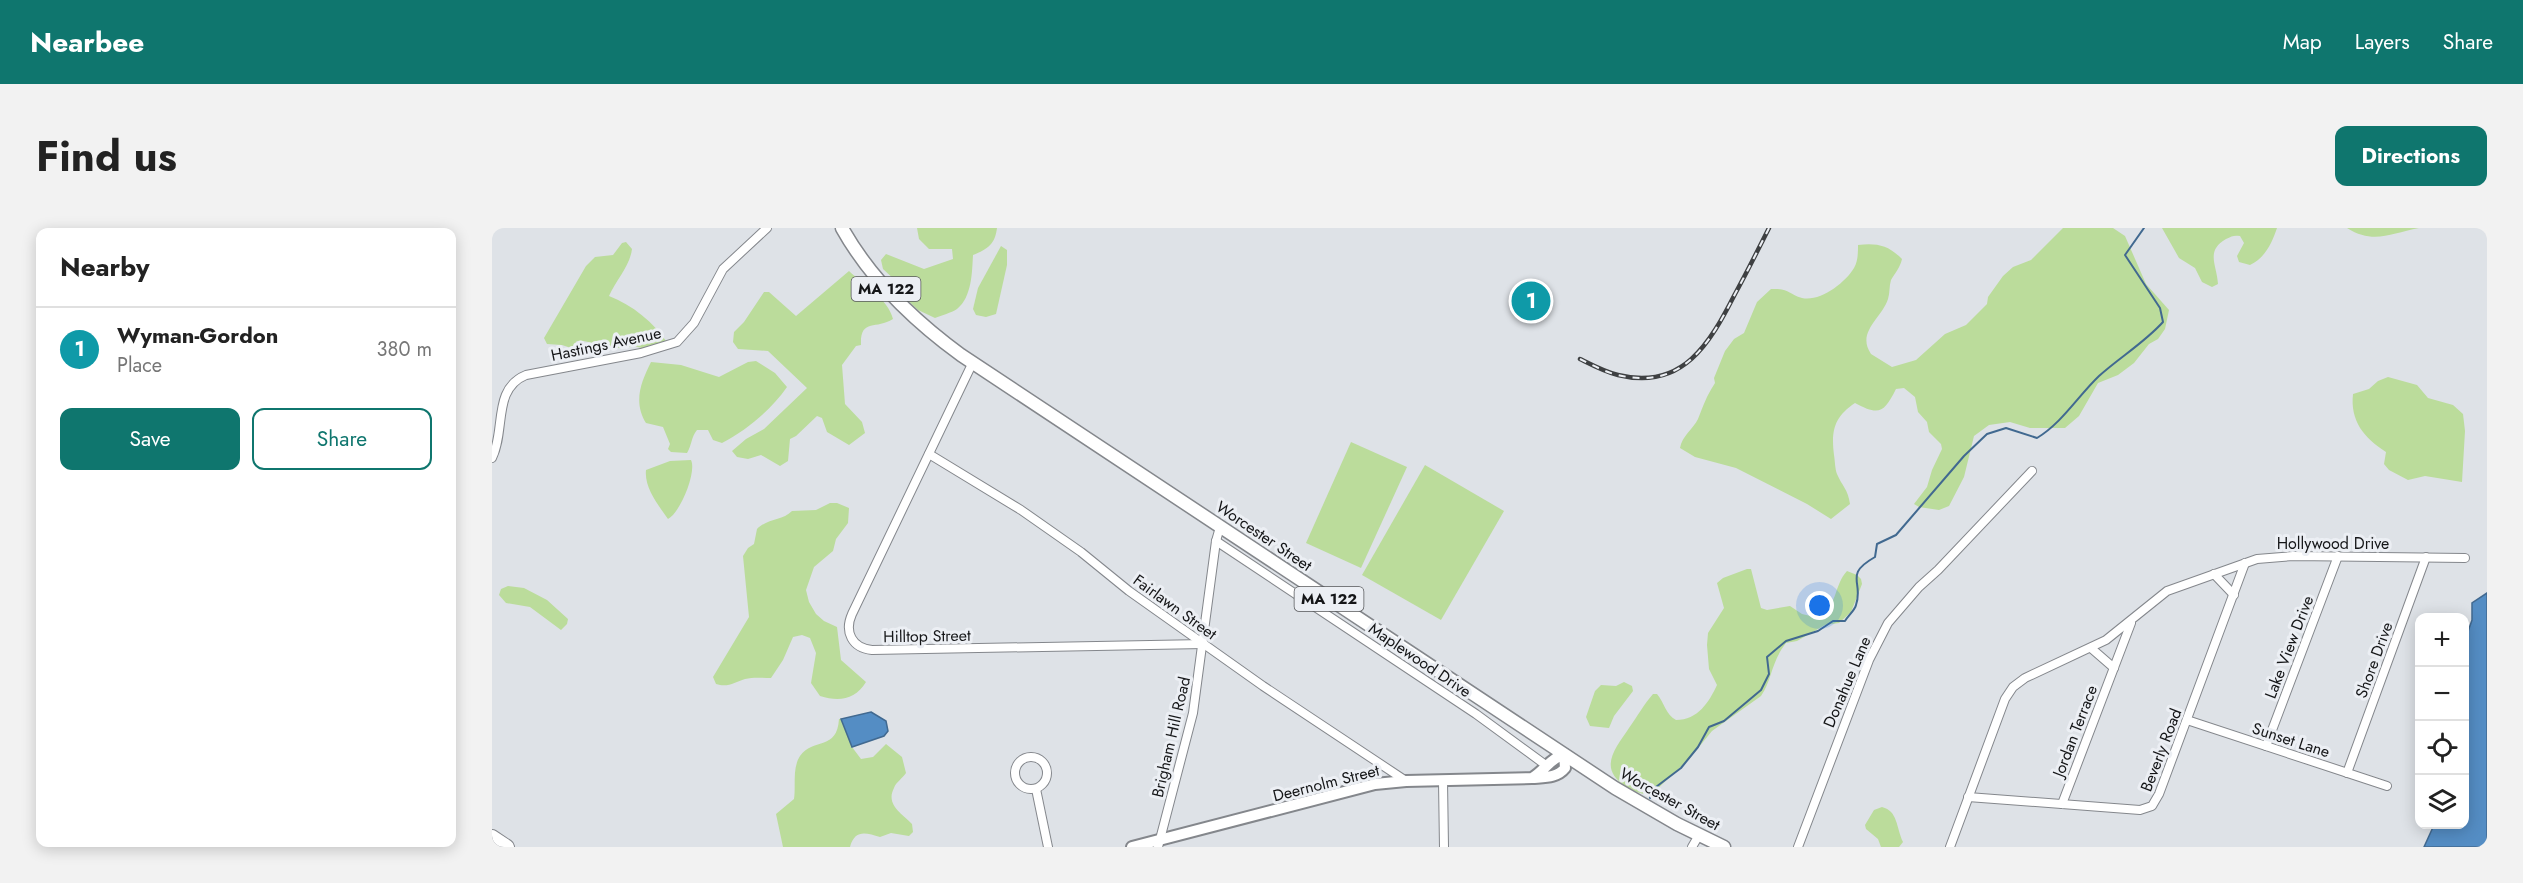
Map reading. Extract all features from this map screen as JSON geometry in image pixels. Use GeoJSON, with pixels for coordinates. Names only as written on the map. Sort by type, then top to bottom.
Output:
{"type":"FeatureCollection","features":[{"type":"Feature","properties":{"kind":"highway"},"geometry":{"type":"LineString","coordinates":[[492,837],[507,847]]}},
{"type":"Feature","properties":{"kind":"main road","name":"Worcester Street"},"geometry":{"type":"LineString","coordinates":[[842,228],[880,283],[941,340],[1636,801],[1724,847]]}},
{"type":"Feature","properties":{"kind":"street","name":"Hastings Avenue"},"geometry":{"type":"LineString","coordinates":[[492,458],[499,435],[503,398],[514,381],[526,375],[641,353],[677,342],[694,323],[723,270],[766,228]]}},
{"type":"Feature","properties":{"kind":"street","name":"Hilltop Street"},"geometry":{"type":"LineString","coordinates":[[973,362],[850,619],[850,634],[860,648],[872,650],[1204,644]]}},
{"type":"Feature","properties":{"kind":"street","name":"Fairlawn Street"},"geometry":{"type":"LineString","coordinates":[[929,454],[1021,510],[1204,644],[1406,781]]}},
{"type":"Feature","properties":{"kind":"street","name":"Donahue Lane"},"geometry":{"type":"LineString","coordinates":[[1798,847],[1869,660],[1886,627],[1919,587],[2032,471]]}},
{"type":"Feature","properties":{"kind":"street","name":"Brigham Hill Road"},"geometry":{"type":"LineString","coordinates":[[1159,844],[1192,719],[1204,644],[1216,541],[1220,526]]}},
{"type":"Feature","properties":{"kind":"street","name":"Maplewood Drive"},"geometry":{"type":"LineString","coordinates":[[1216,541],[1476,714],[1547,766]]}},
{"type":"Feature","properties":{"kind":"street","name":"Hollywood Drive"},"geometry":{"type":"LineString","coordinates":[[1950,847],[2005,699],[2013,687],[2025,678],[2112,637],[2167,591],[2245,563],[2275,556],[2465,558]]}},
{"type":"Feature","properties":{"kind":"street","name":"Lake View Drive"},"geometry":{"type":"LineString","coordinates":[[2266,746],[2338,556]]}},
{"type":"Feature","properties":{"kind":"street","name":"Shore Drive"},"geometry":{"type":"LineString","coordinates":[[2347,773],[2426,557]]}},
{"type":"Feature","properties":{"kind":"street","name":"Beverly Road"},"geometry":{"type":"LineString","coordinates":[[1968,797],[2140,810],[2152,806],[2159,794],[2245,563]]}},
{"type":"Feature","properties":{"kind":"street"},"geometry":{"type":"LineString","coordinates":[[2214,574],[2234,595]]}},
{"type":"Feature","properties":{"kind":"street","name":"Jordan Terrace"},"geometry":{"type":"LineString","coordinates":[[2062,804],[2132,621]]}},
{"type":"Feature","properties":{"kind":"street"},"geometry":{"type":"LineString","coordinates":[[2091,648],[2114,668]]}},
{"type":"Feature","properties":{"kind":"street","name":"Sunset Lane"},"geometry":{"type":"LineString","coordinates":[[2187,720],[2387,786]]}},
{"type":"Feature","properties":{"kind":"street"},"geometry":{"type":"LineString","coordinates":[[1532,778],[1555,756],[1564,754]]}},
{"type":"Feature","properties":{"kind":"street","name":"Deernolm Street"},"geometry":{"type":"LineString","coordinates":[[1132,847],[1159,844],[1360,788],[1406,781],[1532,778],[1559,775],[1566,765],[1564,754]]}},
{"type":"Feature","properties":{"kind":"street"},"geometry":{"type":"LineString","coordinates":[[1026,758],[1040,760],[1046,768],[1044,782],[1036,789],[1023,787],[1015,777],[1018,764],[1026,758]]}},
{"type":"Feature","properties":{"kind":"street"},"geometry":{"type":"LineString","coordinates":[[1443,781],[1444,847]]}},
{"type":"Feature","properties":{"kind":"street"},"geometry":{"type":"LineString","coordinates":[[1036,789],[1048,847]]}},
{"type":"Feature","properties":{"kind":"street"},"geometry":{"type":"LineString","coordinates":[[1692,847],[1699,835]]}},
{"type":"Feature","properties":{"kind":"green space"},"geometry":{"type":"Polygon","coordinates":[[[917,228],[997,228],[995,238],[990,245],[973,255],[970,284],[962,304],[957,309],[935,318],[918,310],[899,292],[897,282],[883,269],[881,260],[886,254],[924,269],[953,259],[952,249],[929,249],[919,239],[917,228]]]}},
{"type":"Feature","properties":{"kind":"green space"},"geometry":{"type":"Polygon","coordinates":[[[2063,228],[2113,228],[2125,236],[2146,284],[2169,310],[2165,329],[2134,363],[2118,375],[2098,383],[2079,416],[2065,428],[2030,428],[2010,422],[1989,425],[1974,436],[1964,477],[1949,506],[1939,510],[1914,504],[1927,487],[1942,449],[1941,444],[1929,432],[1927,422],[1918,412],[1915,397],[1904,388],[1896,389],[1888,403],[1880,410],[1870,410],[1855,403],[1838,419],[1833,439],[1835,467],[1850,504],[1831,519],[1807,504],[1736,468],[1695,457],[1680,448],[1698,419],[1715,383],[1714,378],[1725,351],[1734,339],[1744,333],[1757,302],[1771,289],[1785,290],[1802,298],[1816,297],[1831,290],[1850,274],[1856,263],[1858,245],[1877,245],[1892,251],[1902,259],[1891,280],[1889,297],[1885,306],[1866,339],[1871,354],[1892,367],[1916,360],[1945,334],[1966,325],[1987,304],[1988,297],[2003,276],[2013,267],[2031,260],[2063,228]]]}},
{"type":"Feature","properties":{"kind":"green space"},"geometry":{"type":"Polygon","coordinates":[[[2162,228],[2277,228],[2267,250],[2250,265],[2239,262],[2237,256],[2244,243],[2240,236],[2231,236],[2220,244],[2214,254],[2218,284],[2212,287],[2202,282],[2195,268],[2179,258],[2162,228]]]}},
{"type":"Feature","properties":{"kind":"green space"},"geometry":{"type":"Polygon","coordinates":[[[2347,228],[2419,228],[2374,237],[2347,228]]]}},
{"type":"Feature","properties":{"kind":"green space"},"geometry":{"type":"Polygon","coordinates":[[[626,242],[632,249],[631,255],[609,296],[642,315],[668,344],[649,350],[634,346],[620,348],[583,341],[577,341],[571,348],[547,344],[544,338],[586,266],[595,257],[613,255],[622,243],[626,242]]]}},
{"type":"Feature","properties":{"kind":"green space"},"geometry":{"type":"Polygon","coordinates":[[[1001,246],[1007,250],[1007,265],[996,314],[986,317],[976,315],[973,309],[978,288],[1001,246]]]}},
{"type":"Feature","properties":{"kind":"green space"},"geometry":{"type":"Polygon","coordinates":[[[849,271],[881,299],[893,319],[866,328],[861,337],[861,345],[856,346],[842,365],[845,404],[862,422],[865,433],[849,445],[827,432],[822,418],[817,416],[790,439],[788,461],[780,466],[761,455],[748,459],[737,457],[732,451],[746,439],[764,429],[807,388],[768,351],[738,349],[733,342],[734,332],[744,322],[764,292],[769,292],[796,316],[849,271]]]}},
{"type":"Feature","properties":{"kind":"green space"},"geometry":{"type":"Polygon","coordinates":[[[756,361],[775,373],[787,387],[766,411],[731,438],[722,443],[713,440],[708,430],[697,430],[687,453],[671,452],[668,449],[670,444],[663,427],[646,423],[639,400],[644,377],[651,362],[681,365],[719,377],[748,362],[756,361]]]}},
{"type":"Feature","properties":{"kind":"green space"},"geometry":{"type":"Polygon","coordinates":[[[2388,377],[2417,385],[2428,398],[2453,405],[2463,414],[2465,431],[2462,482],[2425,476],[2408,480],[2389,470],[2384,464],[2386,452],[2365,435],[2356,421],[2353,394],[2369,389],[2378,381],[2388,377]]]}},
{"type":"Feature","properties":{"kind":"green space"},"geometry":{"type":"Polygon","coordinates":[[[1351,442],[1407,467],[1361,568],[1306,543],[1351,442]]]}},
{"type":"Feature","properties":{"kind":"green space"},"geometry":{"type":"Polygon","coordinates":[[[691,460],[690,482],[678,509],[668,519],[650,490],[646,470],[670,461],[691,460]]]}},
{"type":"Feature","properties":{"kind":"green space"},"geometry":{"type":"Polygon","coordinates":[[[1425,465],[1504,511],[1441,620],[1362,575],[1425,465]]]}},
{"type":"Feature","properties":{"kind":"green space"},"geometry":{"type":"Polygon","coordinates":[[[830,503],[849,508],[848,523],[836,539],[833,551],[814,567],[806,590],[809,602],[816,614],[837,627],[841,660],[866,682],[857,693],[846,698],[834,699],[820,696],[811,683],[816,653],[810,638],[802,635],[793,637],[783,660],[771,678],[748,678],[728,685],[716,684],[713,677],[749,617],[743,556],[754,544],[757,529],[792,511],[816,510],[830,503]]]}},
{"type":"Feature","properties":{"kind":"green space"},"geometry":{"type":"Polygon","coordinates":[[[1751,569],[1761,608],[1767,610],[1790,606],[1802,614],[1819,618],[1829,608],[1847,571],[1857,575],[1862,584],[1851,612],[1839,623],[1825,625],[1797,641],[1786,643],[1777,657],[1761,696],[1712,731],[1690,758],[1653,793],[1643,794],[1630,789],[1613,773],[1611,766],[1614,751],[1653,694],[1657,694],[1670,715],[1676,720],[1691,717],[1706,704],[1717,685],[1709,669],[1708,633],[1724,608],[1717,583],[1723,578],[1751,569]]]}},
{"type":"Feature","properties":{"kind":"green space"},"geometry":{"type":"Polygon","coordinates":[[[508,586],[524,588],[547,600],[568,619],[567,624],[561,630],[530,607],[506,603],[499,595],[501,589],[508,586]]]}},
{"type":"Feature","properties":{"kind":"green space"},"geometry":{"type":"Polygon","coordinates":[[[1624,682],[1632,686],[1633,691],[1614,716],[1609,728],[1590,726],[1586,717],[1595,691],[1601,685],[1616,686],[1624,682]]]}},
{"type":"Feature","properties":{"kind":"green space"},"geometry":{"type":"Polygon","coordinates":[[[839,719],[841,719],[852,747],[861,759],[873,757],[886,744],[902,757],[906,773],[895,786],[892,799],[896,809],[912,824],[913,832],[909,836],[891,833],[880,837],[862,834],[855,837],[850,847],[783,847],[776,814],[794,799],[795,771],[800,756],[806,750],[834,736],[839,719]]]}},
{"type":"Feature","properties":{"kind":"green space"},"geometry":{"type":"Polygon","coordinates":[[[1882,807],[1891,812],[1896,820],[1903,842],[1899,847],[1881,847],[1878,839],[1866,829],[1865,825],[1874,810],[1882,807]]]}},
{"type":"Feature","properties":{"kind":"water"},"geometry":{"type":"Polygon","coordinates":[[[2487,593],[2487,847],[2424,847],[2432,829],[2469,829],[2469,629],[2472,620],[2472,603],[2487,593]]]}},
{"type":"Feature","properties":{"kind":"water"},"geometry":{"type":"Polygon","coordinates":[[[871,712],[886,721],[888,731],[884,736],[852,747],[841,719],[871,712]]]}},
{"type":"Feature","properties":{"kind":"waterway"},"geometry":{"type":"LineString","coordinates":[[1650,798],[1652,790],[1681,768],[1698,747],[1709,727],[1724,721],[1761,690],[1769,674],[1767,657],[1786,641],[1818,631],[1833,621],[1845,621],[1856,605],[1857,574],[1865,563],[1875,557],[1877,544],[1896,535],[1964,456],[1987,434],[2006,428],[2037,438],[2062,417],[2099,376],[2163,322],[2160,308],[2125,255],[2144,228]]}},
{"type":"Feature","properties":{"kind":"railway"},"geometry":{"type":"LineString","coordinates":[[1580,359],[1613,374],[1641,378],[1660,376],[1692,359],[1715,330],[1769,228]]}},
{"type":"Feature","properties":{"kind":"place","name":"Wyman-Gordon"},"geometry":{"type":"Point","coordinates":[1531,301]}}]}
